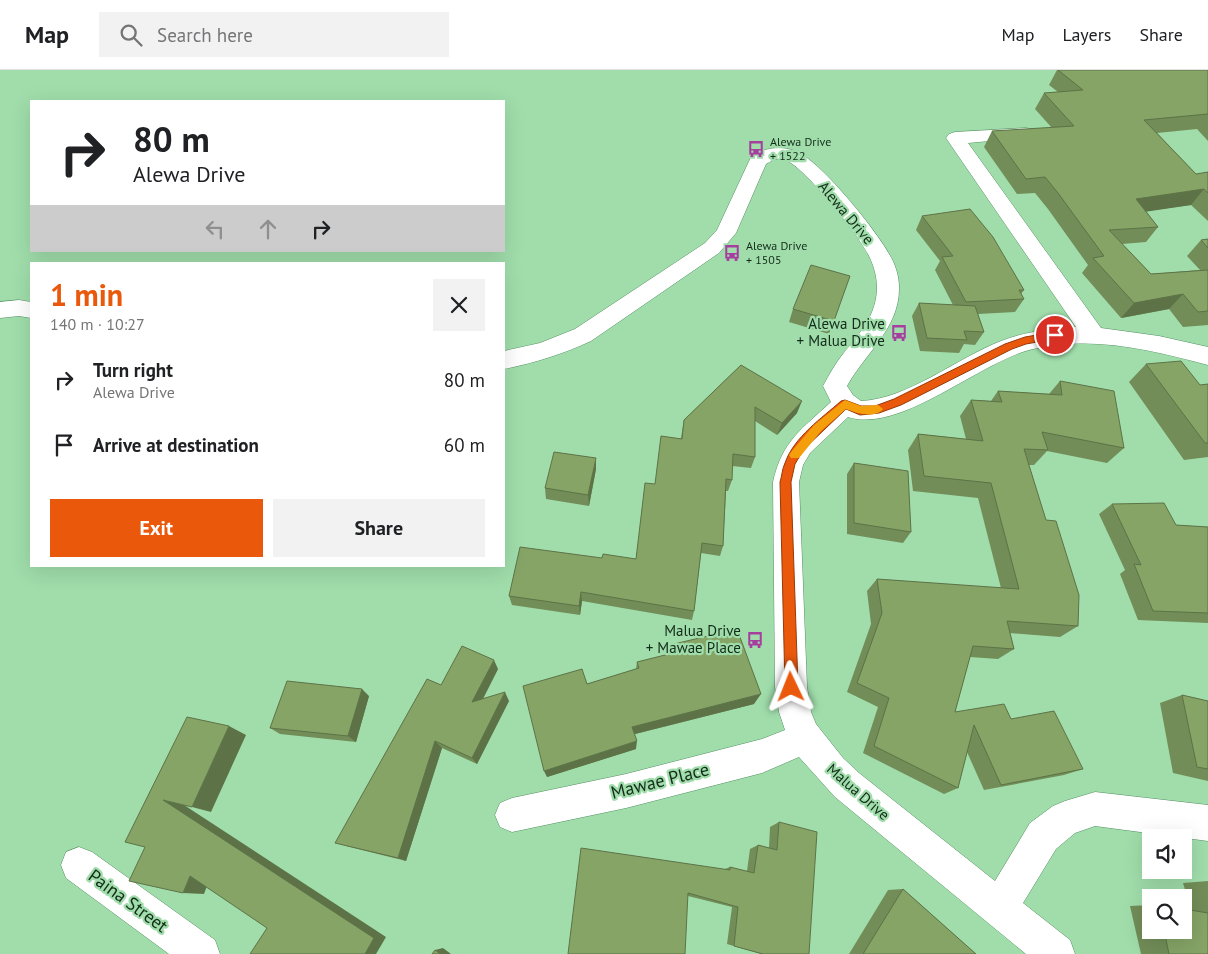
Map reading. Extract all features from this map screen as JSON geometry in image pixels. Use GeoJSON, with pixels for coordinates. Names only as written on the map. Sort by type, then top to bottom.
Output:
{"type":"FeatureCollection","features":[{"type":"Feature","properties":{"kind":"street"},"geometry":{"type":"LineString","coordinates":[[1026,133],[955,138],[1095,337]]}},
{"type":"Feature","properties":{"kind":"street","name":"Alewa Drive"},"geometry":{"type":"LineString","coordinates":[[505,360],[530,356],[561,346],[583,335],[712,248],[726,233],[758,161],[764,156],[780,153],[790,155],[799,160],[814,175],[868,237],[879,254],[885,270],[888,286],[883,318],[875,331],[852,358],[835,386],[845,404]]}},
{"type":"Feature","properties":{"kind":"street"},"geometry":{"type":"LineString","coordinates":[[0,310],[19,308],[30,310]]}},
{"type":"Feature","properties":{"kind":"street"},"geometry":{"type":"LineString","coordinates":[[845,404],[860,410],[875,410],[897,402],[1009,347],[1025,341],[1055,335],[1158,344],[1208,356]]}},
{"type":"Feature","properties":{"kind":"street","name":"Malua Drive"},"geometry":{"type":"LineString","coordinates":[[845,404],[801,446],[790,463],[786,482],[791,687],[796,715],[806,738],[823,762],[847,785],[1056,954]]}},
{"type":"Feature","properties":{"kind":"street","name":"Mawae Place"},"geometry":{"type":"LineString","coordinates":[[512,815],[626,790],[762,756],[806,738]]}},
{"type":"Feature","properties":{"kind":"street"},"geometry":{"type":"LineString","coordinates":[[1000,908],[1044,836],[1065,818],[1095,809],[1208,823]]}},
{"type":"Feature","properties":{"kind":"street","name":"Paina Street"},"geometry":{"type":"LineString","coordinates":[[79,865],[201,954]]}},
{"type":"Feature","properties":{"kind":"building"},"geometry":{"type":"Polygon","coordinates":[[[1058,70],[1208,70],[1208,114],[1144,120],[1196,174],[1208,172],[1208,193],[1204,189],[1136,199],[1158,227],[1109,230],[1151,274],[1208,270],[1208,311],[1198,312],[1183,294],[1134,303],[1093,258],[1104,256],[1045,177],[1026,179],[992,131],[1074,126],[1044,93],[1083,90],[1058,70]]]}},
{"type":"Feature","properties":{"kind":"building"},"geometry":{"type":"Polygon","coordinates":[[[970,209],[993,237],[1024,290],[1019,290],[1024,299],[966,302],[942,257],[953,256],[922,216],[970,209]]]}},
{"type":"Feature","properties":{"kind":"building"},"geometry":{"type":"Polygon","coordinates":[[[1208,239],[1208,248],[1201,240],[1208,239]]]}},
{"type":"Feature","properties":{"kind":"building"},"geometry":{"type":"Polygon","coordinates":[[[811,265],[850,276],[834,321],[793,309],[811,265]]]}},
{"type":"Feature","properties":{"kind":"building"},"geometry":{"type":"Polygon","coordinates":[[[919,303],[975,306],[984,332],[964,331],[967,340],[927,338],[919,303]]]}},
{"type":"Feature","properties":{"kind":"building"},"geometry":{"type":"Polygon","coordinates":[[[1181,361],[1200,385],[1208,384],[1208,443],[1205,443],[1146,364],[1181,361]]]}},
{"type":"Feature","properties":{"kind":"building"},"geometry":{"type":"Polygon","coordinates":[[[741,365],[802,401],[782,423],[755,407],[755,457],[733,454],[732,480],[726,479],[723,546],[702,543],[694,611],[581,592],[579,606],[509,596],[520,547],[602,558],[603,554],[636,559],[645,483],[655,484],[661,436],[682,439],[684,420],[741,365]]]}},
{"type":"Feature","properties":{"kind":"building"},"geometry":{"type":"Polygon","coordinates":[[[1060,381],[1114,391],[1124,448],[1042,432],[1048,450],[1024,449],[1046,520],[1056,521],[1079,595],[1078,626],[1007,621],[1014,649],[973,646],[955,712],[1004,704],[1011,719],[1054,711],[1083,769],[1001,785],[974,725],[958,788],[874,746],[889,698],[857,683],[882,613],[877,579],[1019,589],[991,483],[924,476],[918,434],[983,441],[971,400],[1002,402],[998,391],[1062,395],[1060,381]]]}},
{"type":"Feature","properties":{"kind":"building"},"geometry":{"type":"Polygon","coordinates":[[[554,452],[596,458],[588,495],[545,488],[554,452]]]}},
{"type":"Feature","properties":{"kind":"building"},"geometry":{"type":"Polygon","coordinates":[[[854,463],[908,471],[911,532],[854,523],[854,463]]]}},
{"type":"Feature","properties":{"kind":"building"},"geometry":{"type":"Polygon","coordinates":[[[1164,503],[1176,525],[1208,527],[1208,613],[1153,611],[1134,564],[1141,565],[1112,504],[1164,503]]]}},
{"type":"Feature","properties":{"kind":"building"},"geometry":{"type":"Polygon","coordinates":[[[737,629],[761,694],[632,727],[637,741],[544,771],[523,686],[582,669],[587,684],[639,668],[637,662],[677,652],[674,644],[737,629]]]}},
{"type":"Feature","properties":{"kind":"building"},"geometry":{"type":"Polygon","coordinates":[[[462,646],[494,660],[472,702],[505,692],[472,758],[435,741],[398,858],[335,843],[427,679],[441,685],[462,646]]]}},
{"type":"Feature","properties":{"kind":"building"},"geometry":{"type":"Polygon","coordinates":[[[287,681],[362,689],[348,736],[270,728],[287,681]]]}},
{"type":"Feature","properties":{"kind":"building"},"geometry":{"type":"Polygon","coordinates":[[[1182,695],[1208,701],[1208,769],[1197,767],[1182,695]]]}},
{"type":"Feature","properties":{"kind":"building"},"geometry":{"type":"Polygon","coordinates":[[[187,717],[229,726],[192,807],[163,800],[374,938],[365,954],[250,954],[267,928],[190,876],[183,893],[129,881],[145,847],[125,842],[187,717]]]}},
{"type":"Feature","properties":{"kind":"building"},"geometry":{"type":"Polygon","coordinates":[[[779,822],[817,832],[809,954],[763,954],[734,946],[738,907],[688,893],[685,954],[568,954],[581,848],[730,870],[730,867],[754,873],[758,845],[777,850],[779,822]]]}},
{"type":"Feature","properties":{"kind":"building"},"geometry":{"type":"Polygon","coordinates":[[[903,889],[976,954],[863,954],[903,889]]]}},
{"type":"Feature","properties":{"kind":"building"},"geometry":{"type":"Polygon","coordinates":[[[1192,910],[1208,913],[1208,954],[1169,954],[1166,939],[1192,939],[1192,910]]]}},
{"type":"Feature","properties":{"kind":"building"},"geometry":{"type":"Polygon","coordinates":[[[435,950],[440,954],[432,954],[435,950]]]}},
{"type":"Feature","properties":{"kind":"slow traffic"},"geometry":{"type":"LineString","coordinates":[[795,455],[818,428],[845,404],[860,410],[878,409]]}},
{"type":"Feature","properties":{"kind":"place","name":"Alewa Drive + 1522"},"geometry":{"type":"Point","coordinates":[756,149]}},
{"type":"Feature","properties":{"kind":"place","name":"Alewa Drive + 1505"},"geometry":{"type":"Point","coordinates":[732,253]}},
{"type":"Feature","properties":{"kind":"place","name":"Alewa Drive + Malua Drive"},"geometry":{"type":"Point","coordinates":[899,333]}},
{"type":"Feature","properties":{"kind":"place","name":"Malua Drive + Mawae Place"},"geometry":{"type":"Point","coordinates":[755,640]}},
{"type":"Feature","properties":{"kind":"route"},"geometry":{"type":"LineString","coordinates":[[791,687],[786,482],[790,463],[801,446],[845,404],[860,410],[875,410],[897,402],[1009,347],[1025,341],[1055,335]]}}]}
